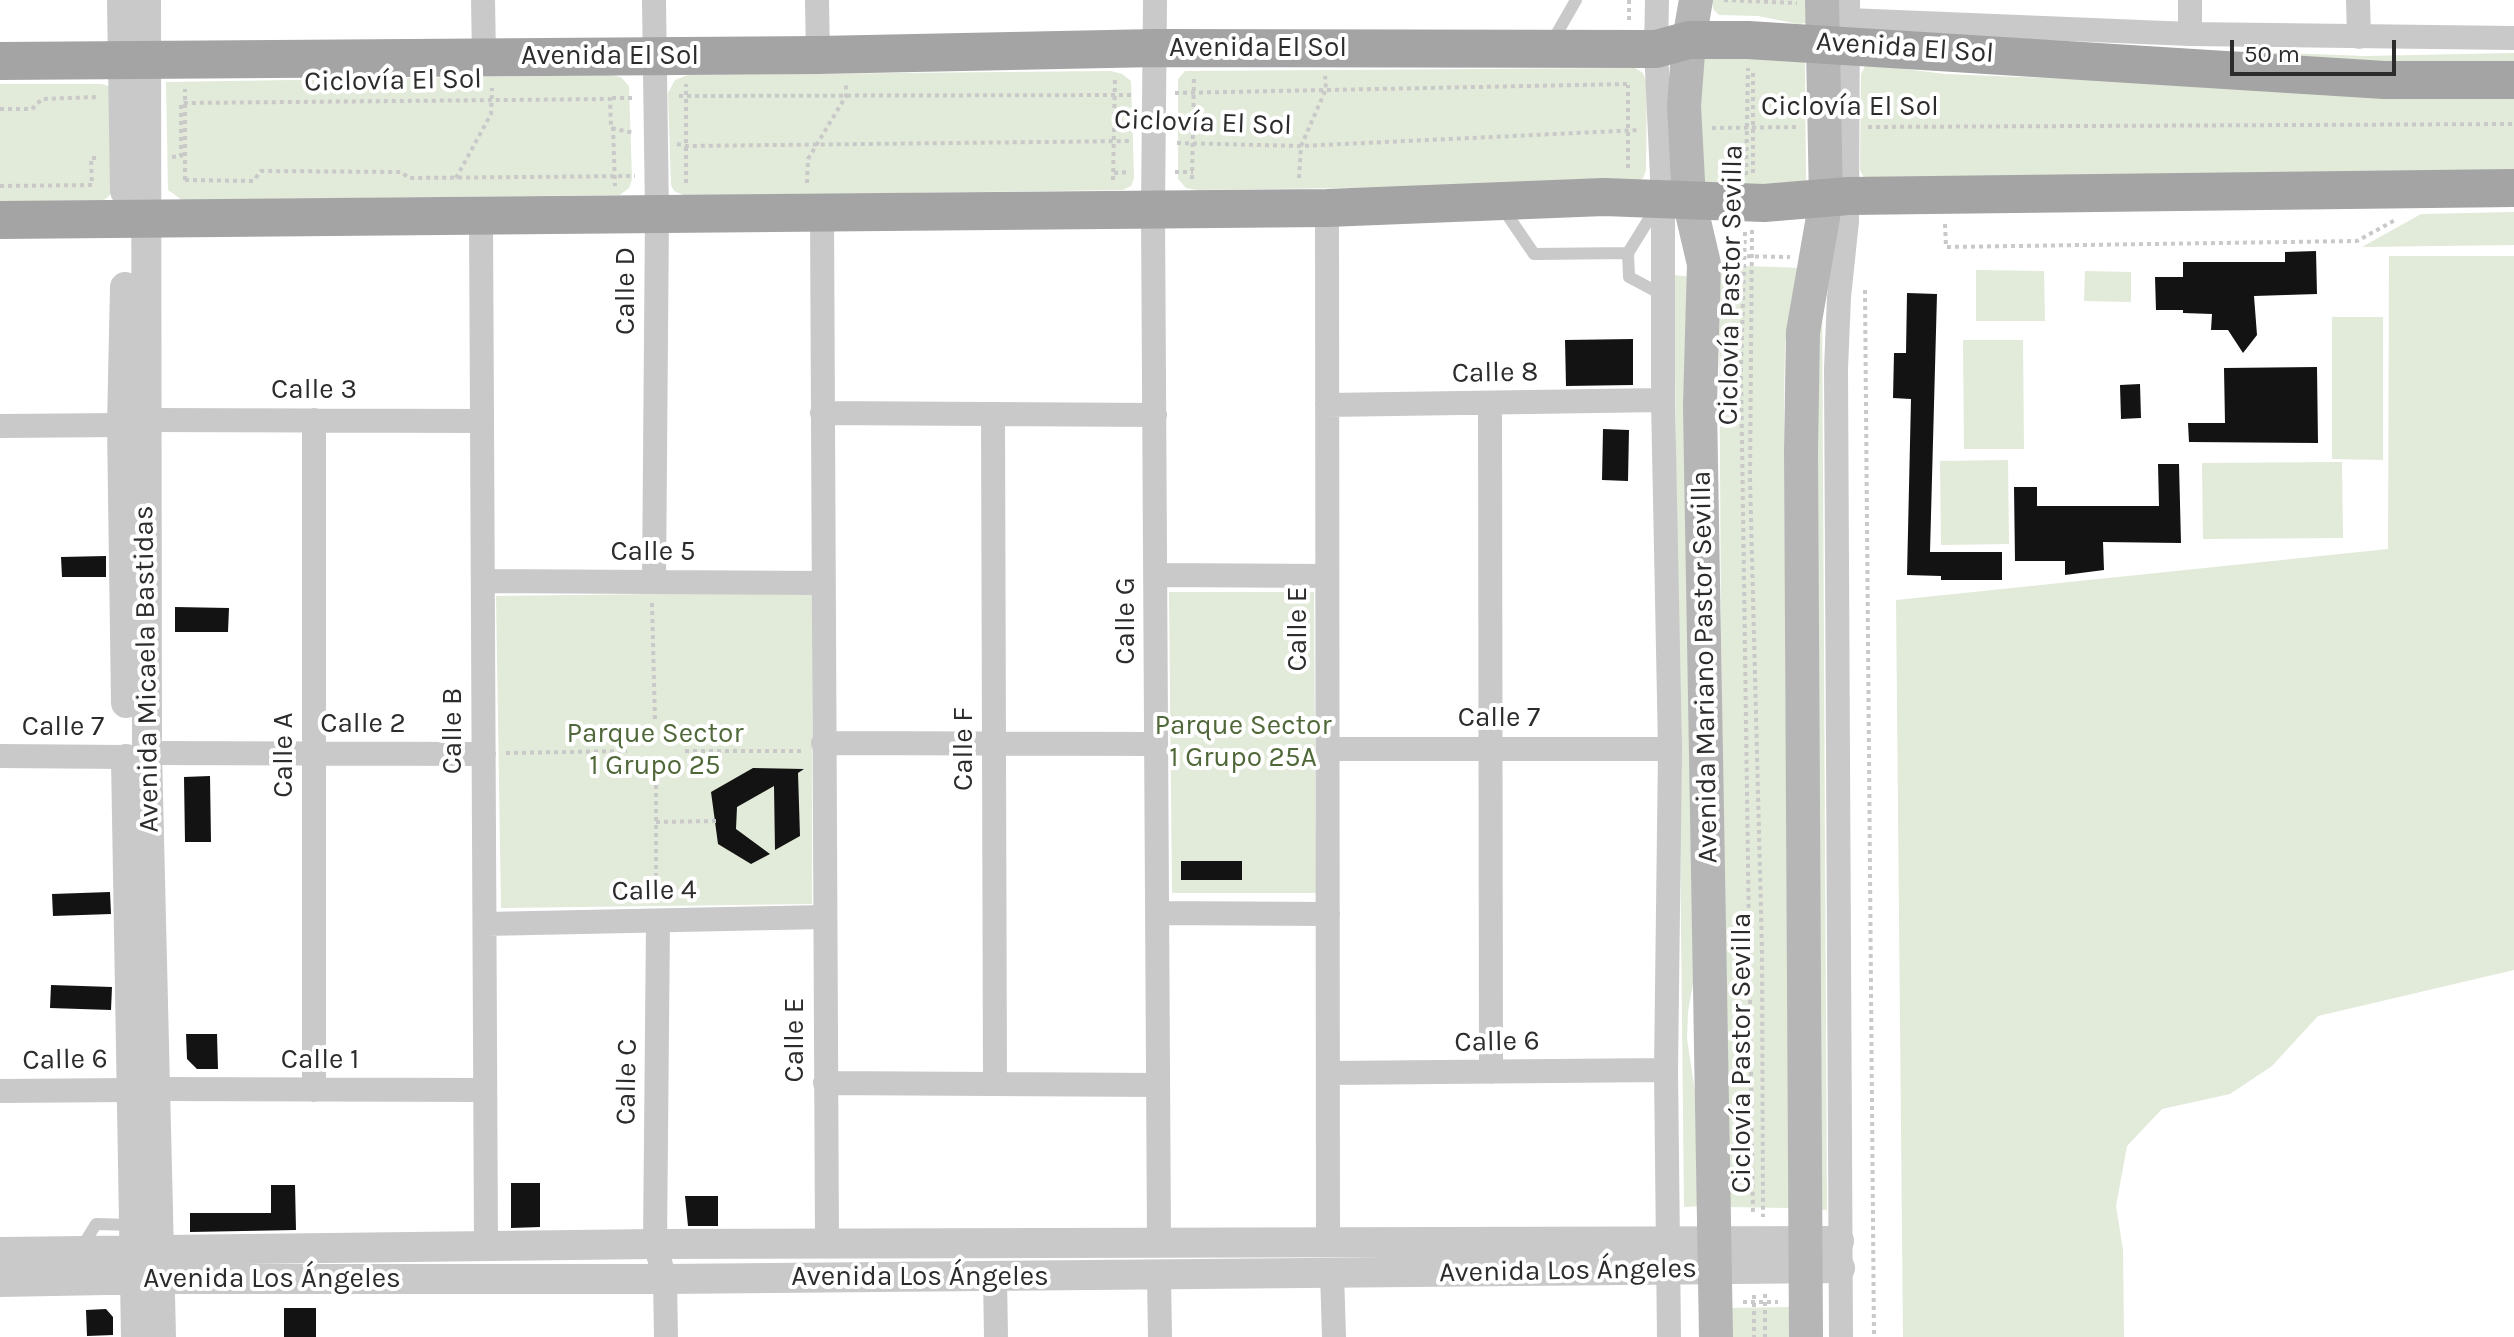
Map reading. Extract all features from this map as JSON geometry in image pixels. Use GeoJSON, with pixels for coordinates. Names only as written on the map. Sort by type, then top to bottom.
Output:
{"type":"FeatureCollection","features":[{"type":"Feature","properties":{"kind":"main road","name":"Avenida Mariano Pastor Sevilla"},"geometry":{"type":"LineString","coordinates":[[1696,0],[1650,56],[1673,129],[1660,198],[1704,264],[1700,406],[1716,1337]]}},
{"type":"Feature","properties":{"kind":"main road","name":"Avenida El Sol"},"geometry":{"type":"LineString","coordinates":[[0,61],[670,56],[1156,48],[1548,49],[1650,56],[1751,40],[1835,18],[2384,80],[2514,80]]}},
{"type":"Feature","properties":{"kind":"main road"},"geometry":{"type":"LineString","coordinates":[[1806,1337],[1801,467],[1803,332],[1837,198],[1835,18]]}},
{"type":"Feature","properties":{"kind":"main road"},"geometry":{"type":"LineString","coordinates":[[0,220],[1312,208],[1660,198],[1749,203],[1837,198],[2514,188]]}},
{"type":"Feature","properties":{"kind":"street","name":"Avenida Micaela Bastidas"},"geometry":{"type":"LineString","coordinates":[[122,0],[134,60],[136,219],[134,422],[144,1256],[136,1337]]}},
{"type":"Feature","properties":{"kind":"street","name":"Avenida Micaela Bastidas"},"geometry":{"type":"LineString","coordinates":[[134,60],[146,0]]}},
{"type":"Feature","properties":{"kind":"street"},"geometry":{"type":"LineString","coordinates":[[483,0],[488,57]]}},
{"type":"Feature","properties":{"kind":"street","name":"Calle D"},"geometry":{"type":"LineString","coordinates":[[653,582],[671,214],[656,139],[670,56],[654,0]]}},
{"type":"Feature","properties":{"kind":"street"},"geometry":{"type":"LineString","coordinates":[[817,0],[832,54]]}},
{"type":"Feature","properties":{"kind":"street","name":"Calle G"},"geometry":{"type":"LineString","coordinates":[[1155,0],[1153,210],[1159,1242]]}},
{"type":"Feature","properties":{"kind":"street","name":"Avenida Mariano Pastor Sevilla"},"geometry":{"type":"LineString","coordinates":[[1650,56],[1657,0]]}},
{"type":"Feature","properties":{"kind":"street"},"geometry":{"type":"LineString","coordinates":[[2190,0],[2190,34]]}},
{"type":"Feature","properties":{"kind":"street"},"geometry":{"type":"LineString","coordinates":[[2358,0],[2359,37]]}},
{"type":"Feature","properties":{"kind":"street","name":"Avenida El Sol"},"geometry":{"type":"LineString","coordinates":[[1835,18],[2190,34],[2514,38]]}},
{"type":"Feature","properties":{"kind":"street","name":"Avenida Mariano Pastor Sevilla"},"geometry":{"type":"LineString","coordinates":[[1660,198],[1670,749],[1666,1070],[1669,1337]]}},
{"type":"Feature","properties":{"kind":"street"},"geometry":{"type":"LineString","coordinates":[[1837,198],[1841,1337]]}},
{"type":"Feature","properties":{"kind":"street","name":"Calle E"},"geometry":{"type":"LineString","coordinates":[[1312,208],[1327,405],[1328,1242]]}},
{"type":"Feature","properties":{"kind":"street","name":"Calle E"},"geometry":{"type":"LineString","coordinates":[[814,213],[822,413],[827,1243]]}},
{"type":"Feature","properties":{"kind":"street","name":"Calle B"},"geometry":{"type":"LineString","coordinates":[[470,216],[482,421],[486,1245]]}},
{"type":"Feature","properties":{"kind":"street","name":"Calle 8"},"geometry":{"type":"LineString","coordinates":[[1327,405],[1663,400]]}},
{"type":"Feature","properties":{"kind":"street"},"geometry":{"type":"LineString","coordinates":[[1490,404],[1491,1072]]}},
{"type":"Feature","properties":{"kind":"street"},"geometry":{"type":"LineString","coordinates":[[822,413],[1155,415]]}},
{"type":"Feature","properties":{"kind":"street","name":"Calle F"},"geometry":{"type":"LineString","coordinates":[[993,414],[995,1084]]}},
{"type":"Feature","properties":{"kind":"street","name":"Calle A"},"geometry":{"type":"LineString","coordinates":[[314,420],[314,1090]]}},
{"type":"Feature","properties":{"kind":"street","name":"Calle 3"},"geometry":{"type":"LineString","coordinates":[[134,422],[482,421]]}},
{"type":"Feature","properties":{"kind":"street"},"geometry":{"type":"LineString","coordinates":[[0,426],[134,422]]}},
{"type":"Feature","properties":{"kind":"street"},"geometry":{"type":"LineString","coordinates":[[1156,575],[1327,576]]}},
{"type":"Feature","properties":{"kind":"street","name":"Calle 5"},"geometry":{"type":"LineString","coordinates":[[483,581],[823,583]]}},
{"type":"Feature","properties":{"kind":"street"},"geometry":{"type":"LineString","coordinates":[[823,747],[994,743],[1156,744]]}},
{"type":"Feature","properties":{"kind":"street","name":"Calle 7"},"geometry":{"type":"LineString","coordinates":[[1328,749],[1670,749]]}},
{"type":"Feature","properties":{"kind":"street","name":"Calle 2"},"geometry":{"type":"LineString","coordinates":[[137,755],[484,754]]}},
{"type":"Feature","properties":{"kind":"street","name":"Calle 7"},"geometry":{"type":"LineString","coordinates":[[0,756],[137,755]]}},
{"type":"Feature","properties":{"kind":"street"},"geometry":{"type":"LineString","coordinates":[[1158,913],[1328,914]]}},
{"type":"Feature","properties":{"kind":"street","name":"Calle 4"},"geometry":{"type":"LineString","coordinates":[[485,924],[824,917]]}},
{"type":"Feature","properties":{"kind":"street","name":"Calle C"},"geometry":{"type":"LineString","coordinates":[[657,921],[655,1244],[665,1279],[666,1337]]}},
{"type":"Feature","properties":{"kind":"street","name":"Calle 6"},"geometry":{"type":"LineString","coordinates":[[1328,1073],[1666,1070]]}},
{"type":"Feature","properties":{"kind":"street"},"geometry":{"type":"LineString","coordinates":[[825,1083],[1158,1085]]}},
{"type":"Feature","properties":{"kind":"street","name":"Calle 6"},"geometry":{"type":"LineString","coordinates":[[0,1091],[143,1089]]}},
{"type":"Feature","properties":{"kind":"street","name":"Calle 1"},"geometry":{"type":"LineString","coordinates":[[143,1089],[485,1090]]}},
{"type":"Feature","properties":{"kind":"street","name":"Avenida Los Ángeles"},"geometry":{"type":"LineString","coordinates":[[0,1282],[81,1280],[144,1256],[486,1245],[1328,1242],[1668,1255],[1759,1255],[1805,1271],[1839,1255]]}},
{"type":"Feature","properties":{"kind":"street"},"geometry":{"type":"LineString","coordinates":[[80,1250],[81,1280]]}},
{"type":"Feature","properties":{"kind":"street","name":"Avenida Los Ángeles"},"geometry":{"type":"LineString","coordinates":[[0,1252],[80,1250],[144,1256],[665,1279],[1332,1273],[1668,1255]]}},
{"type":"Feature","properties":{"kind":"street","name":"Avenida Micaela Bastidas"},"geometry":{"type":"LineString","coordinates":[[144,1256],[161,1337]]}},
{"type":"Feature","properties":{"kind":"street"},"geometry":{"type":"LineString","coordinates":[[1332,1273],[1334,1337]]}},
{"type":"Feature","properties":{"kind":"street"},"geometry":{"type":"LineString","coordinates":[[1159,1275],[1160,1337]]}},
{"type":"Feature","properties":{"kind":"street"},"geometry":{"type":"LineString","coordinates":[[995,1277],[996,1337]]}},
{"type":"Feature","properties":{"kind":"lane"},"geometry":{"type":"LineString","coordinates":[[1548,49],[1576,0]]}},
{"type":"Feature","properties":{"kind":"lane"},"geometry":{"type":"LineString","coordinates":[[1660,198],[1628,253],[1629,277],[1663,295]]}},
{"type":"Feature","properties":{"kind":"lane"},"geometry":{"type":"LineString","coordinates":[[1497,201],[1534,254],[1628,253]]}},
{"type":"Feature","properties":{"kind":"path"},"geometry":{"type":"LineString","coordinates":[[1724,0],[1755,1],[1835,18]]}},
{"type":"Feature","properties":{"kind":"path","name":"Ciclovía Pastor Sevilla"},"geometry":{"type":"LineString","coordinates":[[1755,1],[1751,40],[1749,203],[1750,479],[1762,950],[1759,1255],[1765,1302],[1765,1337]]}},
{"type":"Feature","properties":{"kind":"path"},"geometry":{"type":"LineString","coordinates":[[1192,209],[1195,48]]}},
{"type":"Feature","properties":{"kind":"path"},"geometry":{"type":"LineString","coordinates":[[1312,208],[1301,146],[1326,89],[1324,48]]}},
{"type":"Feature","properties":{"kind":"path"},"geometry":{"type":"LineString","coordinates":[[1113,210],[1115,49]]}},
{"type":"Feature","properties":{"kind":"path"},"geometry":{"type":"LineString","coordinates":[[814,213],[808,159],[846,96],[832,54]]}},
{"type":"Feature","properties":{"kind":"path"},"geometry":{"type":"LineString","coordinates":[[612,56],[615,215]]}},
{"type":"Feature","properties":{"kind":"path"},"geometry":{"type":"LineString","coordinates":[[670,56],[686,96],[686,146],[671,214]]}},
{"type":"Feature","properties":{"kind":"path"},"geometry":{"type":"LineString","coordinates":[[1194,91],[1326,89],[1650,56],[1628,130],[1660,198]]}},
{"type":"Feature","properties":{"kind":"path"},"geometry":{"type":"LineString","coordinates":[[470,216],[456,178],[491,114],[488,57]]}},
{"type":"Feature","properties":{"kind":"path"},"geometry":{"type":"LineString","coordinates":[[184,218],[185,60]]}},
{"type":"Feature","properties":{"kind":"path"},"geometry":{"type":"LineString","coordinates":[[686,96],[1114,96]]}},
{"type":"Feature","properties":{"kind":"path"},"geometry":{"type":"LineString","coordinates":[[0,109],[32,109],[42,99],[97,97]]}},
{"type":"Feature","properties":{"kind":"path","name":"Ciclovía El Sol"},"geometry":{"type":"LineString","coordinates":[[185,103],[610,99],[611,128],[686,146],[1114,140],[1301,146],[1750,127],[2514,124]]}},
{"type":"Feature","properties":{"kind":"path"},"geometry":{"type":"LineString","coordinates":[[0,186],[92,185],[91,158],[181,156],[181,104],[185,103]]}},
{"type":"Feature","properties":{"kind":"path"},"geometry":{"type":"LineString","coordinates":[[185,180],[253,181],[261,171],[401,172],[409,178],[615,177]]}},
{"type":"Feature","properties":{"kind":"path"},"geometry":{"type":"LineString","coordinates":[[1749,203],[1741,370],[1759,1255],[1754,1337]]}},
{"type":"Feature","properties":{"kind":"path"},"geometry":{"type":"LineString","coordinates":[[1945,221],[1946,247],[2357,241],[2405,215]]}},
{"type":"Feature","properties":{"kind":"path"},"geometry":{"type":"LineString","coordinates":[[1865,275],[1874,1337]]}},
{"type":"Feature","properties":{"kind":"path"},"geometry":{"type":"LineString","coordinates":[[653,582],[655,721]]}},
{"type":"Feature","properties":{"kind":"path"},"geometry":{"type":"LineString","coordinates":[[685,751],[823,747]]}},
{"type":"Feature","properties":{"kind":"path"},"geometry":{"type":"LineString","coordinates":[[484,754],[627,751]]}},
{"type":"Feature","properties":{"kind":"path"},"geometry":{"type":"LineString","coordinates":[[656,779],[657,921]]}},
{"type":"Feature","properties":{"kind":"path"},"geometry":{"type":"LineString","coordinates":[[656,822],[716,821]]}},
{"type":"Feature","properties":{"kind":"path"},"geometry":{"type":"LineString","coordinates":[[1715,1303],[1765,1302],[1805,1271]]}},
{"type":"Feature","properties":{"kind":"path"},"geometry":{"type":"LineString","coordinates":[[1840,1301],[1874,1302]]}},
{"type":"Feature","properties":{"kind":"green space"},"geometry":{"type":"Polygon","coordinates":[[[1713,0],[1810,0],[1807,23],[1798,24],[1758,16],[1719,15],[1713,9],[1713,0]]]}},
{"type":"Feature","properties":{"kind":"green space"},"geometry":{"type":"Polygon","coordinates":[[[2199,50],[2365,56],[2514,53],[2514,70],[2199,50]]]}},
{"type":"Feature","properties":{"kind":"green space"},"geometry":{"type":"Polygon","coordinates":[[[1696,54],[1805,61],[1806,182],[1800,186],[1703,182],[1696,54]]]}},
{"type":"Feature","properties":{"kind":"green space"},"geometry":{"type":"Polygon","coordinates":[[[1866,64],[1945,74],[2514,97],[2514,177],[1869,180],[1860,170],[1861,74],[1866,64]]]}},
{"type":"Feature","properties":{"kind":"green space"},"geometry":{"type":"Polygon","coordinates":[[[1635,68],[1643,73],[1647,83],[1646,170],[1643,178],[1631,184],[1197,190],[1186,188],[1178,179],[1178,79],[1185,71],[1635,68]]]}},
{"type":"Feature","properties":{"kind":"green space"},"geometry":{"type":"Polygon","coordinates":[[[1111,71],[1131,81],[1134,178],[1131,186],[1123,190],[685,196],[674,191],[671,185],[668,93],[675,80],[688,75],[1111,71]]]}},
{"type":"Feature","properties":{"kind":"green space"},"geometry":{"type":"Polygon","coordinates":[[[621,77],[629,86],[632,179],[629,188],[620,195],[182,200],[168,190],[166,82],[621,77]]]}},
{"type":"Feature","properties":{"kind":"green space"},"geometry":{"type":"Polygon","coordinates":[[[0,84],[102,84],[111,87],[112,191],[108,197],[101,202],[0,204],[0,84]]]}},
{"type":"Feature","properties":{"kind":"green space"},"geometry":{"type":"Polygon","coordinates":[[[2514,212],[2514,245],[2362,247],[2421,214],[2514,212]]]}},
{"type":"Feature","properties":{"kind":"green space"},"geometry":{"type":"Polygon","coordinates":[[[2389,256],[2514,256],[2514,970],[2318,1016],[2272,1066],[2230,1094],[2162,1109],[2127,1146],[2116,1206],[2123,1250],[2124,1337],[1903,1337],[1896,600],[2388,549],[2389,256]]]}},
{"type":"Feature","properties":{"kind":"green space"},"geometry":{"type":"Polygon","coordinates":[[[1721,265],[1802,268],[1785,343],[1784,410],[1789,1208],[1728,1207],[1721,629],[1721,265]]]}},
{"type":"Feature","properties":{"kind":"green space"},"geometry":{"type":"Polygon","coordinates":[[[1976,270],[2044,271],[2045,321],[1976,321],[1976,270]]]}},
{"type":"Feature","properties":{"kind":"green space"},"geometry":{"type":"Polygon","coordinates":[[[2085,271],[2131,272],[2131,302],[2084,301],[2085,271]]]}},
{"type":"Feature","properties":{"kind":"green space"},"geometry":{"type":"Polygon","coordinates":[[[1674,275],[1693,277],[1698,955],[1688,1012],[1687,1039],[1697,1105],[1702,1206],[1684,1207],[1674,275]]]}},
{"type":"Feature","properties":{"kind":"green space"},"geometry":{"type":"Polygon","coordinates":[[[1822,278],[1827,1210],[1814,1210],[1811,323],[1822,278]]]}},
{"type":"Feature","properties":{"kind":"green space"},"geometry":{"type":"Polygon","coordinates":[[[2332,317],[2383,317],[2383,460],[2332,459],[2332,317]]]}},
{"type":"Feature","properties":{"kind":"green space"},"geometry":{"type":"Polygon","coordinates":[[[1963,340],[2023,340],[2024,449],[1964,449],[1963,340]]]}},
{"type":"Feature","properties":{"kind":"green space"},"geometry":{"type":"Polygon","coordinates":[[[2008,460],[2009,544],[1941,545],[1940,461],[2008,460]]]}},
{"type":"Feature","properties":{"kind":"green space"},"geometry":{"type":"Polygon","coordinates":[[[2342,462],[2343,538],[2203,539],[2202,463],[2342,462]]]}},
{"type":"Feature","properties":{"kind":"green space","name":"Parque Sector 1 Grupo 25"},"geometry":{"type":"Polygon","coordinates":[[[812,592],[812,904],[501,908],[496,596],[812,592]]]}},
{"type":"Feature","properties":{"kind":"green space","name":"Parque Sector 1 Grupo 25A"},"geometry":{"type":"Polygon","coordinates":[[[1169,592],[1314,592],[1316,893],[1172,893],[1169,592]]]}},
{"type":"Feature","properties":{"kind":"green space"},"geometry":{"type":"Polygon","coordinates":[[[1790,1307],[1790,1337],[1729,1337],[1728,1308],[1790,1307]]]}},
{"type":"Feature","properties":{"kind":"building"},"geometry":{"type":"Polygon","coordinates":[[[2316,251],[2317,294],[2254,296],[2257,335],[2243,353],[2228,330],[2211,330],[2212,314],[2156,310],[2155,277],[2183,277],[2183,262],[2285,262],[2285,252],[2316,251]]]}},
{"type":"Feature","properties":{"kind":"building"},"geometry":{"type":"Polygon","coordinates":[[[1907,293],[1937,294],[1930,552],[2002,552],[2002,580],[1941,580],[1941,576],[1907,575],[1911,399],[1893,398],[1894,353],[1906,353],[1907,293]]]}},
{"type":"Feature","properties":{"kind":"building"},"geometry":{"type":"Polygon","coordinates":[[[1633,339],[1633,385],[1566,386],[1565,340],[1633,339]]]}},
{"type":"Feature","properties":{"kind":"building"},"geometry":{"type":"Polygon","coordinates":[[[2317,367],[2318,443],[2189,442],[2188,423],[2225,423],[2224,368],[2317,367]]]}},
{"type":"Feature","properties":{"kind":"building"},"geometry":{"type":"Polygon","coordinates":[[[2140,384],[2141,418],[2121,419],[2120,385],[2140,384]]]}},
{"type":"Feature","properties":{"kind":"building"},"geometry":{"type":"Polygon","coordinates":[[[1603,429],[1629,430],[1628,481],[1602,480],[1603,429]]]}},
{"type":"Feature","properties":{"kind":"building"},"geometry":{"type":"Polygon","coordinates":[[[2158,464],[2179,464],[2181,543],[2103,542],[2104,570],[2065,575],[2065,561],[2015,561],[2014,487],[2037,487],[2037,506],[2159,506],[2158,464]]]}},
{"type":"Feature","properties":{"kind":"building"},"geometry":{"type":"Polygon","coordinates":[[[106,556],[106,577],[62,577],[61,557],[106,556]]]}},
{"type":"Feature","properties":{"kind":"building"},"geometry":{"type":"Polygon","coordinates":[[[175,607],[229,608],[228,632],[175,632],[175,607]]]}},
{"type":"Feature","properties":{"kind":"building"},"geometry":{"type":"Polygon","coordinates":[[[753,768],[804,769],[798,773],[800,836],[775,850],[774,786],[737,807],[736,829],[770,854],[751,864],[718,844],[711,792],[753,768]]]}},
{"type":"Feature","properties":{"kind":"building"},"geometry":{"type":"Polygon","coordinates":[[[210,776],[211,842],[185,842],[184,777],[210,776]]]}},
{"type":"Feature","properties":{"kind":"building"},"geometry":{"type":"Polygon","coordinates":[[[1181,861],[1242,861],[1242,880],[1181,880],[1181,861]]]}},
{"type":"Feature","properties":{"kind":"building"},"geometry":{"type":"Polygon","coordinates":[[[110,892],[111,914],[53,916],[52,894],[110,892]]]}},
{"type":"Feature","properties":{"kind":"building"},"geometry":{"type":"Polygon","coordinates":[[[51,985],[112,987],[111,1010],[50,1008],[51,985]]]}},
{"type":"Feature","properties":{"kind":"building"},"geometry":{"type":"Polygon","coordinates":[[[186,1034],[217,1034],[218,1069],[197,1069],[187,1059],[186,1034]]]}},
{"type":"Feature","properties":{"kind":"building"},"geometry":{"type":"Polygon","coordinates":[[[511,1183],[540,1183],[540,1227],[511,1228],[511,1183]]]}},
{"type":"Feature","properties":{"kind":"building"},"geometry":{"type":"Polygon","coordinates":[[[271,1185],[295,1185],[296,1230],[190,1232],[190,1213],[271,1213],[271,1185]]]}},
{"type":"Feature","properties":{"kind":"building"},"geometry":{"type":"Polygon","coordinates":[[[685,1196],[718,1196],[718,1226],[688,1226],[685,1196]]]}},
{"type":"Feature","properties":{"kind":"building"},"geometry":{"type":"Polygon","coordinates":[[[284,1308],[316,1308],[316,1337],[284,1337],[284,1308]]]}},
{"type":"Feature","properties":{"kind":"building"},"geometry":{"type":"Polygon","coordinates":[[[106,1309],[113,1317],[113,1335],[87,1336],[86,1310],[106,1309]]]}}]}
